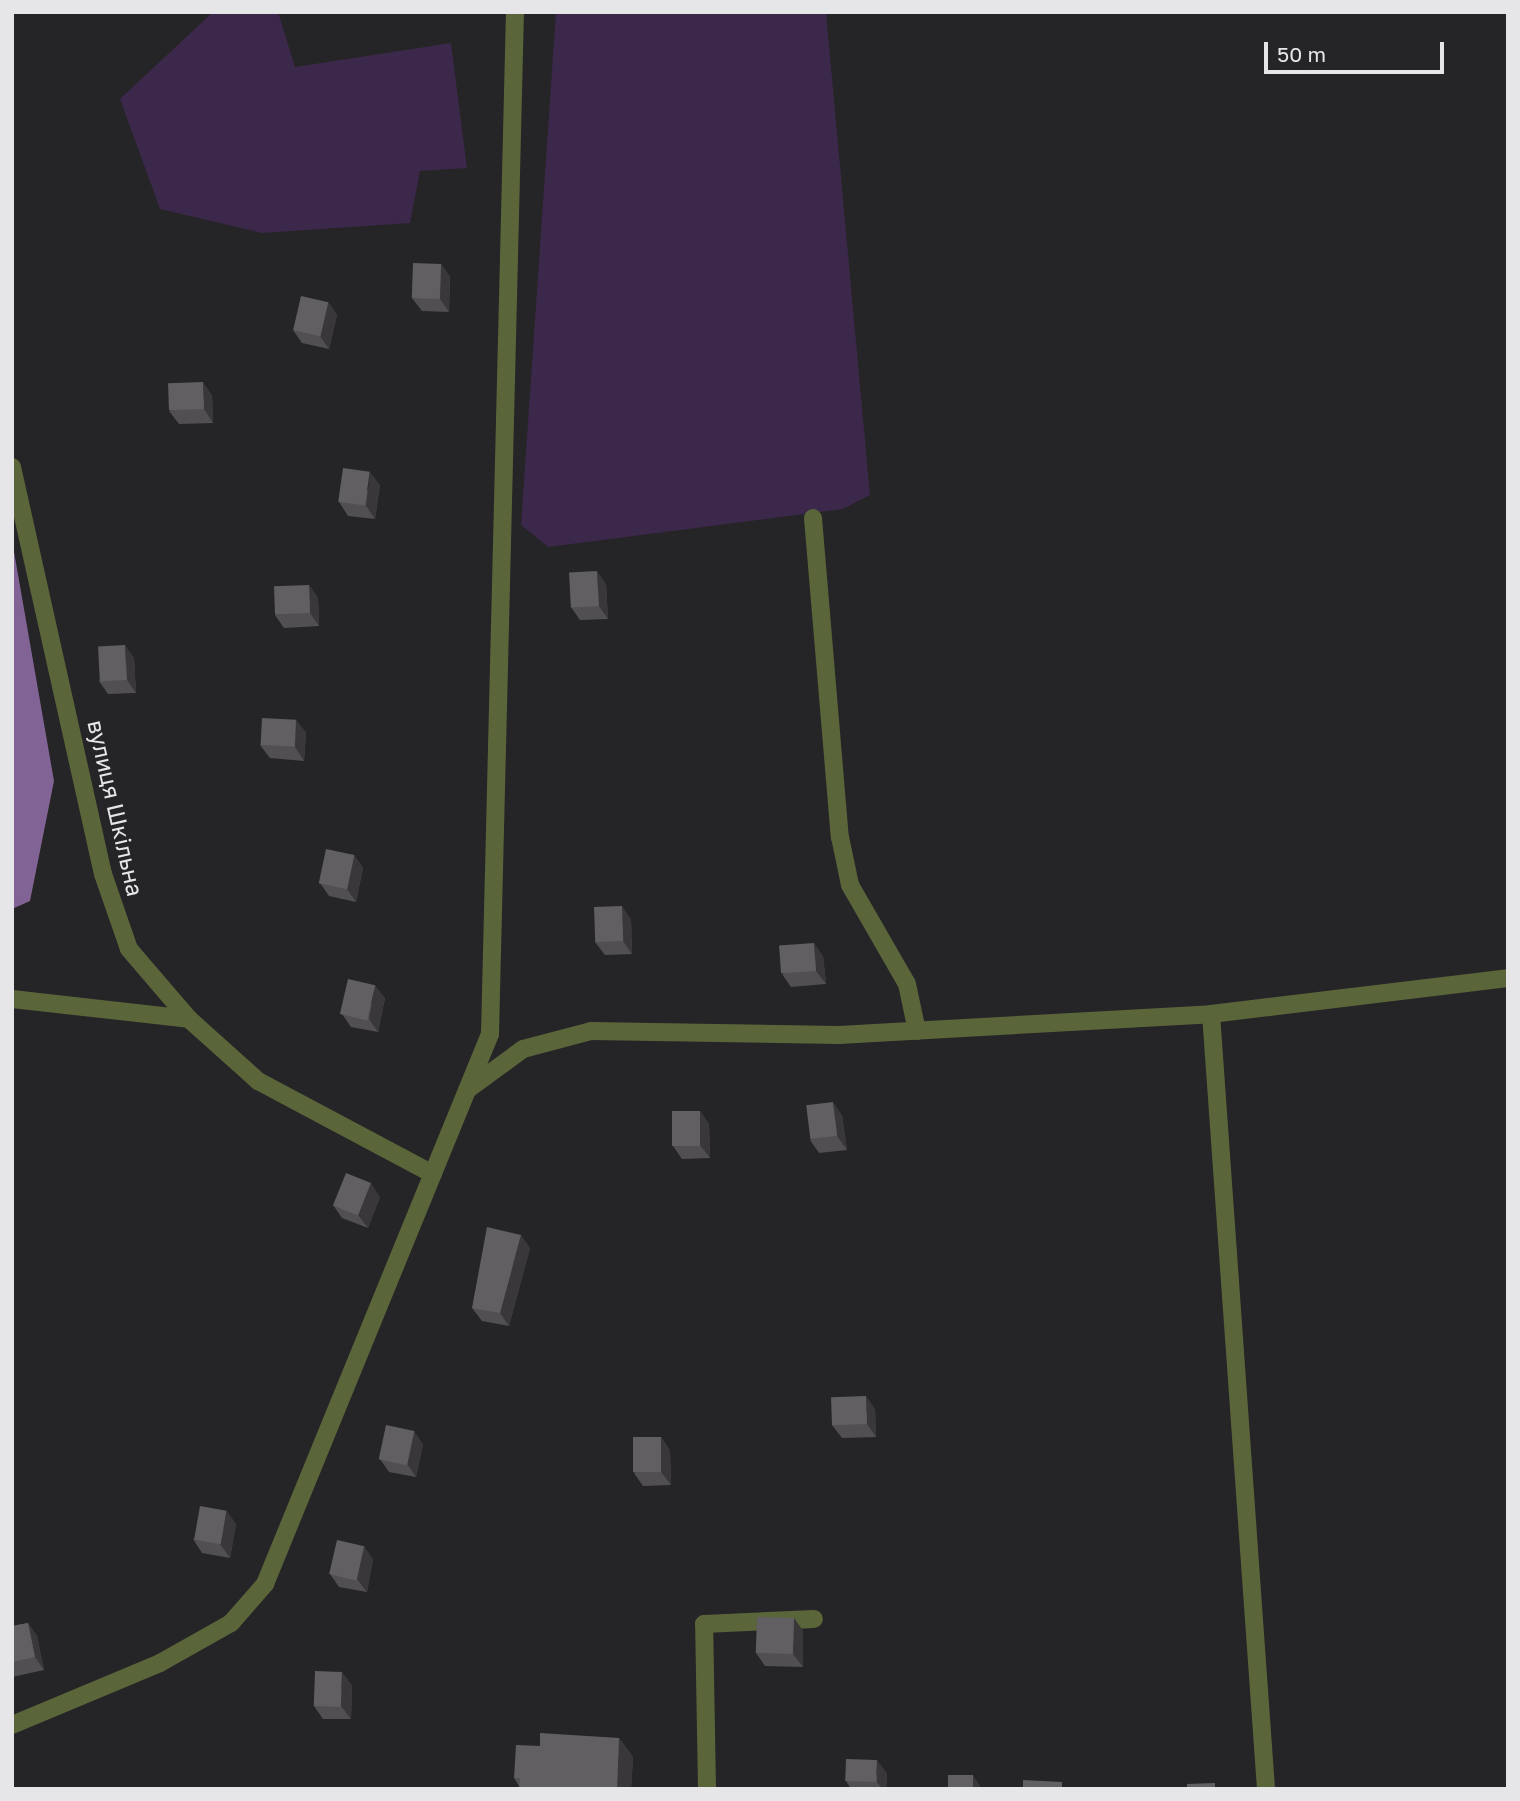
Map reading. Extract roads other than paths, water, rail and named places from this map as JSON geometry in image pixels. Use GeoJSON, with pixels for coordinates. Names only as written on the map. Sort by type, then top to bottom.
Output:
{"type":"FeatureCollection","features":[{"type":"Feature","properties":{"kind":"street"},"geometry":{"type":"LineString","coordinates":[[12,1725],[160,1663],[231,1623],[265,1584],[490,1034],[493,999],[515,12]]}},
{"type":"Feature","properties":{"kind":"street","name":"вулиця Шкільна"},"geometry":{"type":"LineString","coordinates":[[12,467],[103,874],[129,949],[189,1019],[258,1081],[433,1174]]}},
{"type":"Feature","properties":{"kind":"street"},"geometry":{"type":"LineString","coordinates":[[813,518],[840,837],[850,885],[907,984],[917,1031]]}},
{"type":"Feature","properties":{"kind":"street"},"geometry":{"type":"LineString","coordinates":[[467,1090],[523,1049],[592,1031],[917,1031],[1211,1014],[1508,978]]}},
{"type":"Feature","properties":{"kind":"street"},"geometry":{"type":"LineString","coordinates":[[12,999],[189,1019]]}},
{"type":"Feature","properties":{"kind":"street"},"geometry":{"type":"LineString","coordinates":[[1211,1014],[1266,1789]]}},
{"type":"Feature","properties":{"kind":"street"},"geometry":{"type":"LineString","coordinates":[[707,1789],[704,1624],[814,1619]]}}]}
